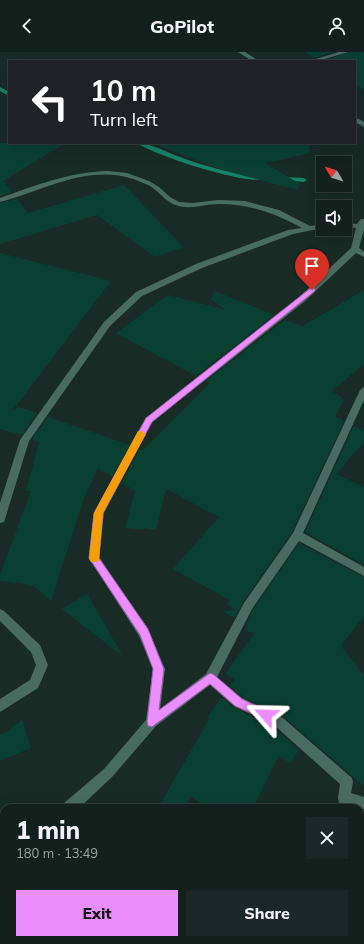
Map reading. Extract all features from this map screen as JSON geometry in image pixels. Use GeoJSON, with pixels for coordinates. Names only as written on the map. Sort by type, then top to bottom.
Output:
{"type":"FeatureCollection","features":[{"type":"Feature","properties":{"kind":"street"},"geometry":{"type":"LineString","coordinates":[[241,52],[254,60]]}},
{"type":"Feature","properties":{"kind":"street"},"geometry":{"type":"LineString","coordinates":[[316,60],[345,52]]}},
{"type":"Feature","properties":{"kind":"street"},"geometry":{"type":"LineString","coordinates":[[0,200],[60,179],[97,172],[125,175],[153,184],[168,200],[184,205],[218,202],[252,203],[275,210],[310,229]]}},
{"type":"Feature","properties":{"kind":"street"},"geometry":{"type":"LineString","coordinates":[[152,722],[159,669],[144,632],[94,558],[99,513],[149,420],[301,300],[345,260],[360,252],[363,224],[352,225]]}},
{"type":"Feature","properties":{"kind":"street"},"geometry":{"type":"LineString","coordinates":[[0,519],[25,440],[107,324],[139,294],[199,266],[291,232],[316,228]]}},
{"type":"Feature","properties":{"kind":"street"},"geometry":{"type":"LineString","coordinates":[[73,804],[108,773],[152,722],[210,678],[248,606],[298,535],[364,390]]}},
{"type":"Feature","properties":{"kind":"street"},"geometry":{"type":"LineString","coordinates":[[298,535],[364,572]]}},
{"type":"Feature","properties":{"kind":"street"},"geometry":{"type":"LineString","coordinates":[[0,614],[36,649],[42,665],[34,684],[0,706]]}},
{"type":"Feature","properties":{"kind":"street"},"geometry":{"type":"LineString","coordinates":[[210,678],[238,702],[280,722],[347,782],[344,798],[364,803]]}},
{"type":"Feature","properties":{"kind":"building"},"geometry":{"type":"Polygon","coordinates":[[[305,52],[334,52],[314,58],[305,52]]]}},
{"type":"Feature","properties":{"kind":"building"},"geometry":{"type":"Polygon","coordinates":[[[349,52],[364,52],[364,90],[356,85],[356,60],[326,60],[349,52]]]}},
{"type":"Feature","properties":{"kind":"building"},"geometry":{"type":"Polygon","coordinates":[[[0,143],[63,144],[3,181],[12,192],[0,196],[0,143]]]}},
{"type":"Feature","properties":{"kind":"building"},"geometry":{"type":"Polygon","coordinates":[[[309,144],[310,153],[265,163],[300,184],[297,190],[222,170],[157,145],[309,144]]]}},
{"type":"Feature","properties":{"kind":"building"},"geometry":{"type":"Polygon","coordinates":[[[124,185],[183,247],[155,257],[97,215],[0,244],[0,203],[17,199],[28,213],[124,185]]]}},
{"type":"Feature","properties":{"kind":"building"},"geometry":{"type":"Polygon","coordinates":[[[0,253],[111,281],[12,411],[18,407],[37,413],[22,435],[0,429],[0,253]]]}},
{"type":"Feature","properties":{"kind":"building"},"geometry":{"type":"Polygon","coordinates":[[[364,290],[364,364],[332,391],[344,399],[335,417],[344,421],[292,532],[243,602],[234,618],[222,611],[235,610],[227,604],[230,600],[173,569],[219,517],[166,489],[156,530],[145,528],[143,530],[125,528],[135,491],[122,483],[140,448],[143,450],[210,383],[206,381],[284,320],[303,326],[364,290]]]}},
{"type":"Feature","properties":{"kind":"building"},"geometry":{"type":"Polygon","coordinates":[[[215,291],[274,315],[196,376],[116,333],[168,295],[226,310],[211,299],[215,291]]]}},
{"type":"Feature","properties":{"kind":"building"},"geometry":{"type":"Polygon","coordinates":[[[48,417],[130,445],[112,477],[98,468],[84,498],[51,601],[32,585],[0,581],[0,575],[31,491],[26,491],[39,442],[32,439],[48,417]]]}},
{"type":"Feature","properties":{"kind":"building"},"geometry":{"type":"Polygon","coordinates":[[[354,426],[364,431],[364,442],[336,474],[364,487],[364,565],[305,532],[354,426]]]}},
{"type":"Feature","properties":{"kind":"building"},"geometry":{"type":"Polygon","coordinates":[[[299,543],[364,577],[364,616],[341,646],[364,675],[364,786],[284,717],[243,697],[230,686],[235,679],[225,674],[254,634],[245,630],[248,625],[246,624],[253,610],[299,543]]]}},
{"type":"Feature","properties":{"kind":"building"},"geometry":{"type":"Polygon","coordinates":[[[87,594],[122,655],[62,609],[87,594]]]}},
{"type":"Feature","properties":{"kind":"building"},"geometry":{"type":"Polygon","coordinates":[[[222,697],[233,707],[274,727],[299,750],[290,763],[279,756],[255,804],[203,804],[191,797],[187,804],[160,804],[209,719],[207,718],[222,697]]]}},
{"type":"Feature","properties":{"kind":"building"},"geometry":{"type":"Polygon","coordinates":[[[22,720],[31,748],[0,761],[0,734],[7,732],[22,720]]]}},
{"type":"Feature","properties":{"kind":"waterway"},"geometry":{"type":"LineString","coordinates":[[0,89],[8,93]]}},
{"type":"Feature","properties":{"kind":"waterway"},"geometry":{"type":"LineString","coordinates":[[142,144],[185,161],[216,171],[247,177],[263,178]]}},
{"type":"Feature","properties":{"kind":"waterway"},"geometry":{"type":"LineString","coordinates":[[282,179],[304,180]]}},
{"type":"Feature","properties":{"kind":"slow traffic"},"geometry":{"type":"LineString","coordinates":[[94,559],[99,513],[141,434]]}},
{"type":"Feature","properties":{"kind":"route"},"geometry":{"type":"LineString","coordinates":[[266,715],[238,702],[210,678],[152,722],[159,669],[144,632],[94,558],[99,513],[149,420],[312,290]]}}]}
